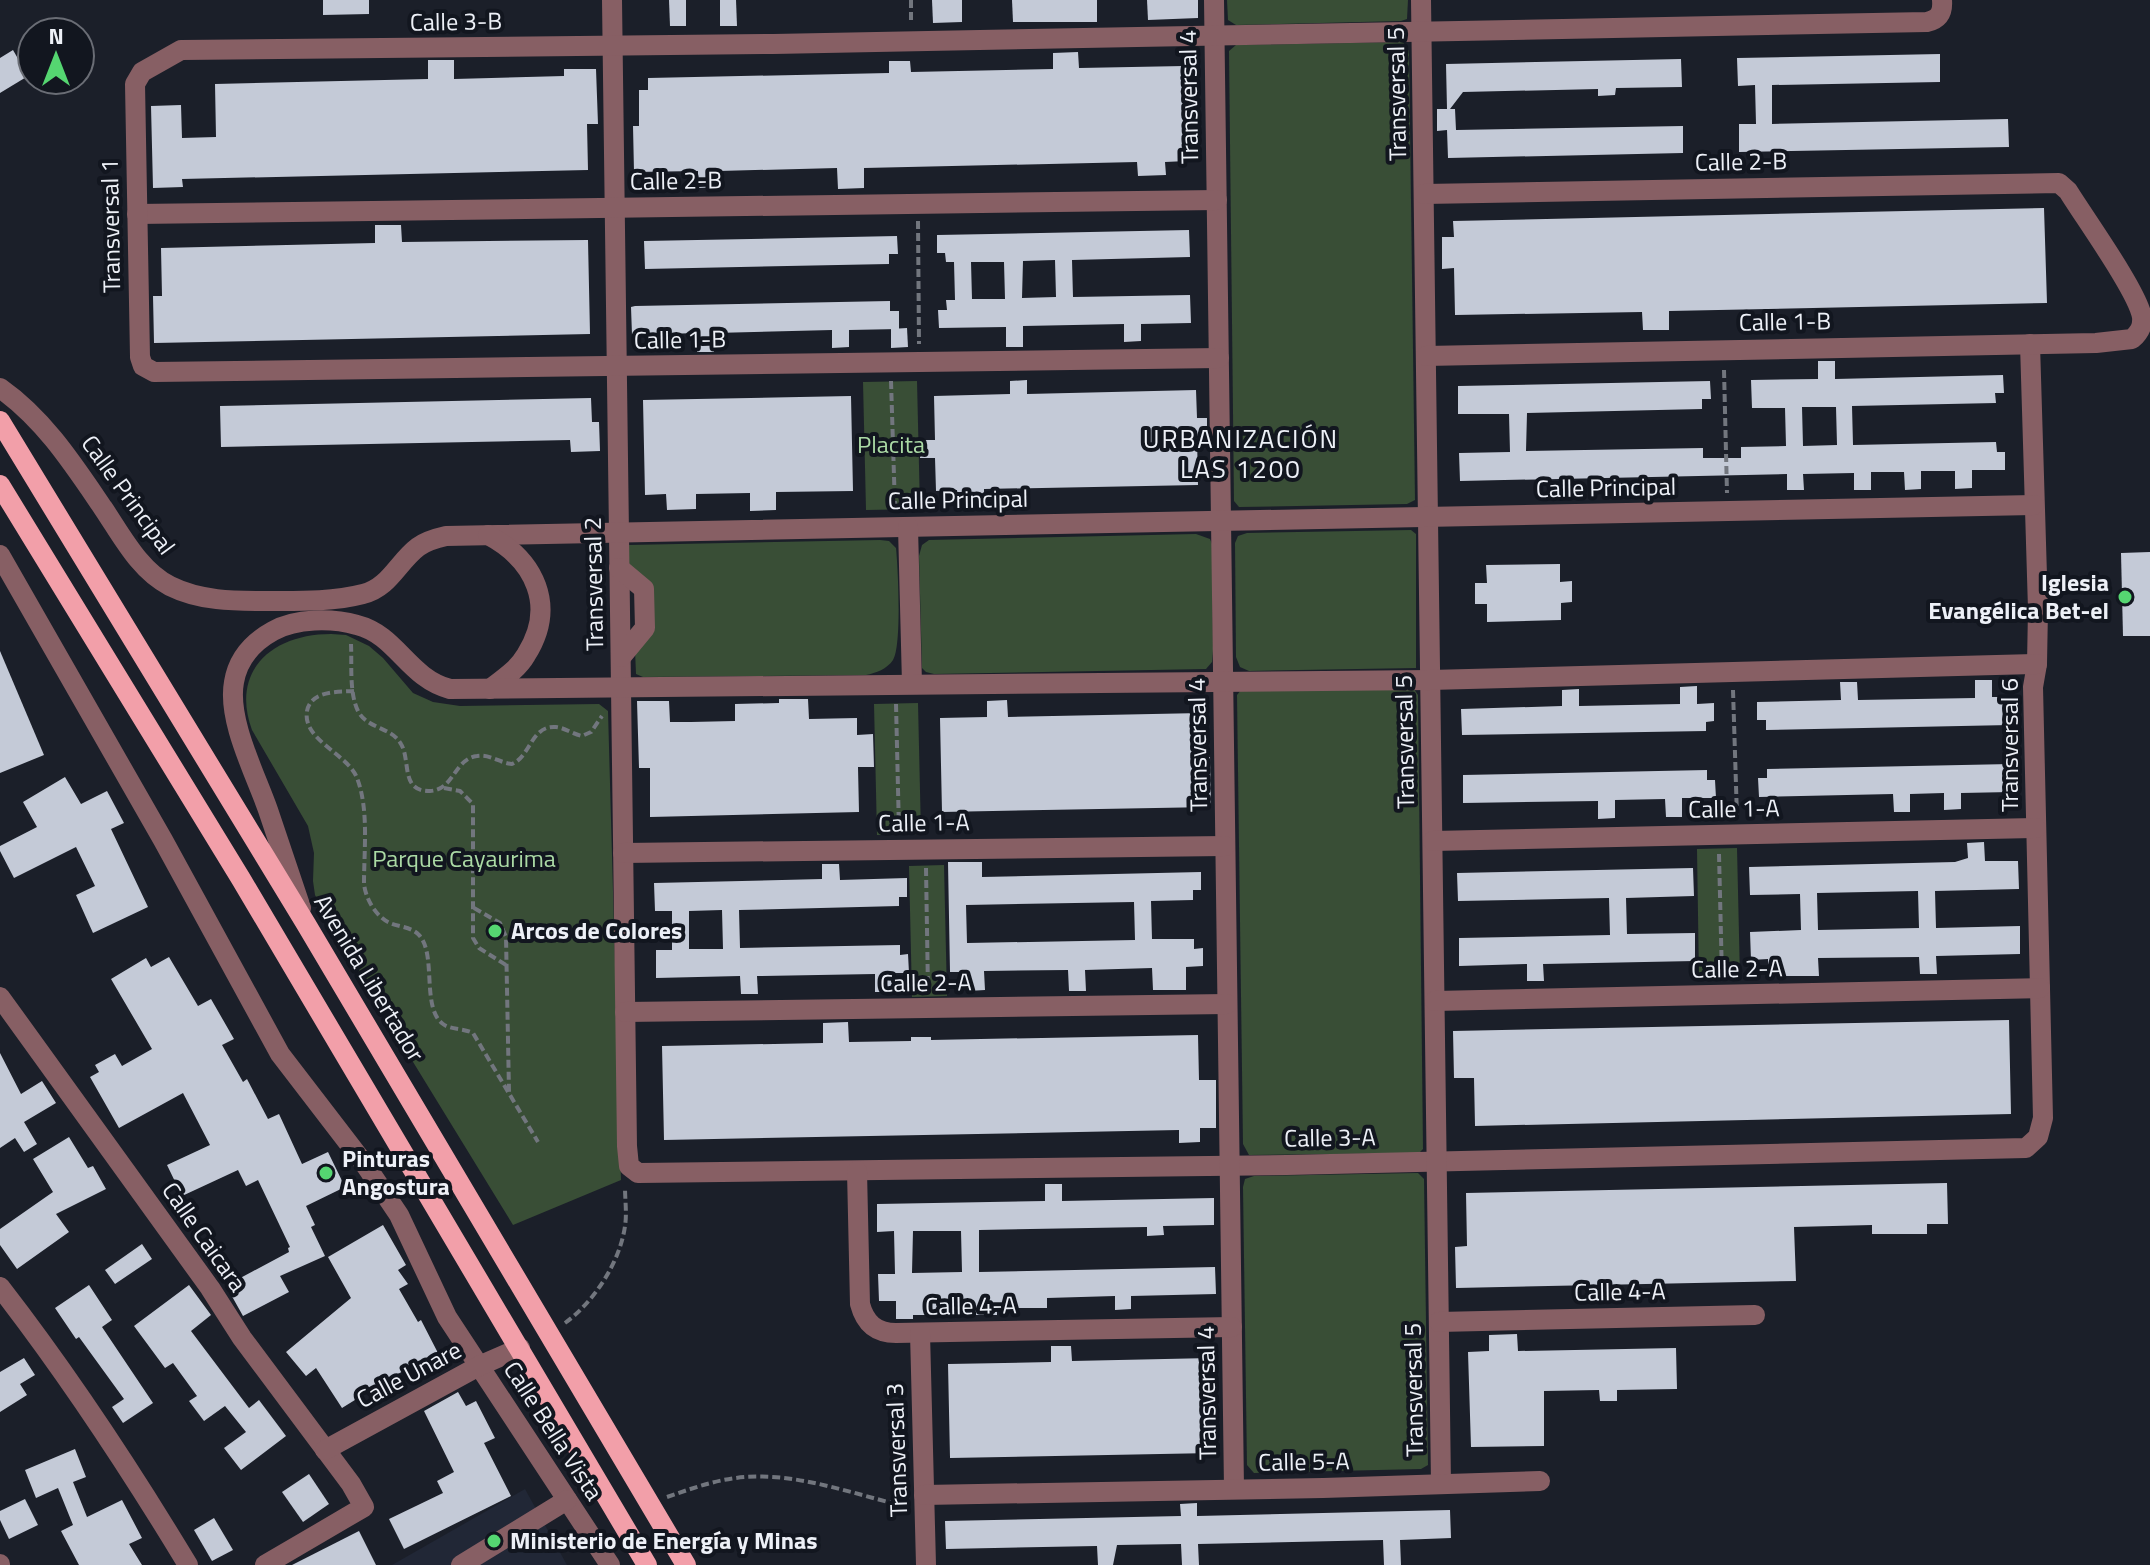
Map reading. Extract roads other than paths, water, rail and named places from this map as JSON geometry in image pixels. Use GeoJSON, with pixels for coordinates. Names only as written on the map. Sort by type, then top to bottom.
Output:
{"type":"FeatureCollection","features":[{"type":"Feature","properties":{"kind":"main road","name":"Avenida Libertador"},"geometry":{"type":"LineString","coordinates":[[0,421],[306,924],[686,1565]]}},
{"type":"Feature","properties":{"kind":"main road"},"geometry":{"type":"LineString","coordinates":[[0,485],[249,893],[647,1565]]}},
{"type":"Feature","properties":{"kind":"main road"},"geometry":{"type":"LineString","coordinates":[[520,1348],[550,1334]]}},
{"type":"Feature","properties":{"kind":"street","name":"Transversal 2"},"geometry":{"type":"LineString","coordinates":[[612,0],[629,1166]]}},
{"type":"Feature","properties":{"kind":"street","name":"Transversal 4"},"geometry":{"type":"LineString","coordinates":[[1214,0],[1234,1489]]}},
{"type":"Feature","properties":{"kind":"street","name":"Transversal 5"},"geometry":{"type":"LineString","coordinates":[[1421,0],[1441,1484]]}},
{"type":"Feature","properties":{"kind":"street","name":"Calle 3-B"},"geometry":{"type":"LineString","coordinates":[[135,84],[142,72],[181,50],[612,46],[1927,22],[1941,8]]}},
{"type":"Feature","properties":{"kind":"street","name":"Transversal 1"},"geometry":{"type":"LineString","coordinates":[[135,84],[140,357],[143,366]]}},
{"type":"Feature","properties":{"kind":"street","name":"Calle 2-B"},"geometry":{"type":"LineString","coordinates":[[1424,194],[2059,183],[2068,191],[2135,299],[2142,319],[2140,331]]}},
{"type":"Feature","properties":{"kind":"street","name":"Calle 2-B"},"geometry":{"type":"LineString","coordinates":[[137,214],[1217,200]]}},
{"type":"Feature","properties":{"kind":"street","name":"Calle 1-B"},"geometry":{"type":"LineString","coordinates":[[1426,356],[2125,342],[2140,331]]}},
{"type":"Feature","properties":{"kind":"street","name":"Transversal 6"},"geometry":{"type":"LineString","coordinates":[[2030,344],[2038,609],[2037,664],[2033,687],[2043,1118],[2038,1137],[2033,1143]]}},
{"type":"Feature","properties":{"kind":"street","name":"Calle 1-B"},"geometry":{"type":"LineString","coordinates":[[143,366],[147,370],[164,372],[1219,358]]}},
{"type":"Feature","properties":{"kind":"street","name":"Calle Principal"},"geometry":{"type":"LineString","coordinates":[[0,388],[23,404],[61,448],[147,570],[192,595],[217,600],[295,601],[355,596],[381,586],[419,546],[446,536],[2034,505]]}},
{"type":"Feature","properties":{"kind":"street"},"geometry":{"type":"LineString","coordinates":[[902,527],[904,684]]}},
{"type":"Feature","properties":{"kind":"street"},"geometry":{"type":"LineString","coordinates":[[488,535],[506,544],[527,567],[539,591],[540,611],[537,630],[525,657],[490,689]]}},
{"type":"Feature","properties":{"kind":"street"},"geometry":{"type":"LineString","coordinates":[[0,555],[163,840],[280,1054],[366,1166],[399,1215],[447,1317],[479,1366]]}},
{"type":"Feature","properties":{"kind":"street"},"geometry":{"type":"LineString","coordinates":[[306,924],[244,746],[236,716],[233,684],[237,668],[246,653],[261,638],[279,628],[311,621],[350,623],[373,631],[434,685],[450,689],[1430,680],[2037,664]]}},
{"type":"Feature","properties":{"kind":"street","name":"Calle 1-A"},"geometry":{"type":"LineString","coordinates":[[1433,841],[2036,828]]}},
{"type":"Feature","properties":{"kind":"street","name":"Calle 1-A"},"geometry":{"type":"LineString","coordinates":[[623,853],[1225,846]]}},
{"type":"Feature","properties":{"kind":"street","name":"Calle 2-A"},"geometry":{"type":"LineString","coordinates":[[1435,1001],[2040,988]]}},
{"type":"Feature","properties":{"kind":"street","name":"Calle Caicara"},"geometry":{"type":"LineString","coordinates":[[0,997],[351,1484],[364,1507],[265,1565]]}},
{"type":"Feature","properties":{"kind":"street","name":"Calle 2-A"},"geometry":{"type":"LineString","coordinates":[[625,1012],[1227,1004]]}},
{"type":"Feature","properties":{"kind":"street","name":"Calle 3-A"},"geometry":{"type":"LineString","coordinates":[[629,1166],[644,1174],[1230,1166],[2017,1150],[2033,1143]]}},
{"type":"Feature","properties":{"kind":"street","name":"Calle 4-A"},"geometry":{"type":"LineString","coordinates":[[857,1171],[859,1294],[866,1321],[879,1331],[920,1333],[1232,1327]]}},
{"type":"Feature","properties":{"kind":"street"},"geometry":{"type":"LineString","coordinates":[[0,1287],[51,1352],[188,1565]]}},
{"type":"Feature","properties":{"kind":"street","name":"Calle 4-A"},"geometry":{"type":"LineString","coordinates":[[1439,1322],[1755,1315]]}},
{"type":"Feature","properties":{"kind":"street","name":"Transversal 3"},"geometry":{"type":"LineString","coordinates":[[920,1333],[926,1565]]}},
{"type":"Feature","properties":{"kind":"street","name":"Calle Unare"},"geometry":{"type":"LineString","coordinates":[[325,1450],[479,1366],[520,1348]]}},
{"type":"Feature","properties":{"kind":"street","name":"Calle Bella Vista"},"geometry":{"type":"LineString","coordinates":[[479,1366],[610,1565]]}},
{"type":"Feature","properties":{"kind":"street","name":"Calle 5-A"},"geometry":{"type":"LineString","coordinates":[[925,1503],[1234,1489],[1540,1481]]}},
{"type":"Feature","properties":{"kind":"street"},"geometry":{"type":"LineString","coordinates":[[461,1565],[567,1500]]}},
{"type":"Feature","properties":{"kind":"place","name":"Iglesia Evangélica Bet-el"},"geometry":{"type":"Point","coordinates":[2125,597]}},
{"type":"Feature","properties":{"kind":"place","name":"Arcos de Colores"},"geometry":{"type":"Point","coordinates":[495,931]}},
{"type":"Feature","properties":{"kind":"place","name":"Pinturas Angostura"},"geometry":{"type":"Point","coordinates":[326,1173]}},
{"type":"Feature","properties":{"kind":"place","name":"Ministerio de Energía y Minas"},"geometry":{"type":"Point","coordinates":[494,1541]}},
{"type":"Feature","properties":{"kind":"district","name":"URBANIZACIÓN LAS 1200"},"geometry":{"type":"Point","coordinates":[1241,454]}},
{"type":"Feature","properties":{"kind":"park label","name":"Placita"},"geometry":{"type":"Point","coordinates":[891,445]}},
{"type":"Feature","properties":{"kind":"park label","name":"Parque Cayaurima"},"geometry":{"type":"Point","coordinates":[464,859]}}]}
